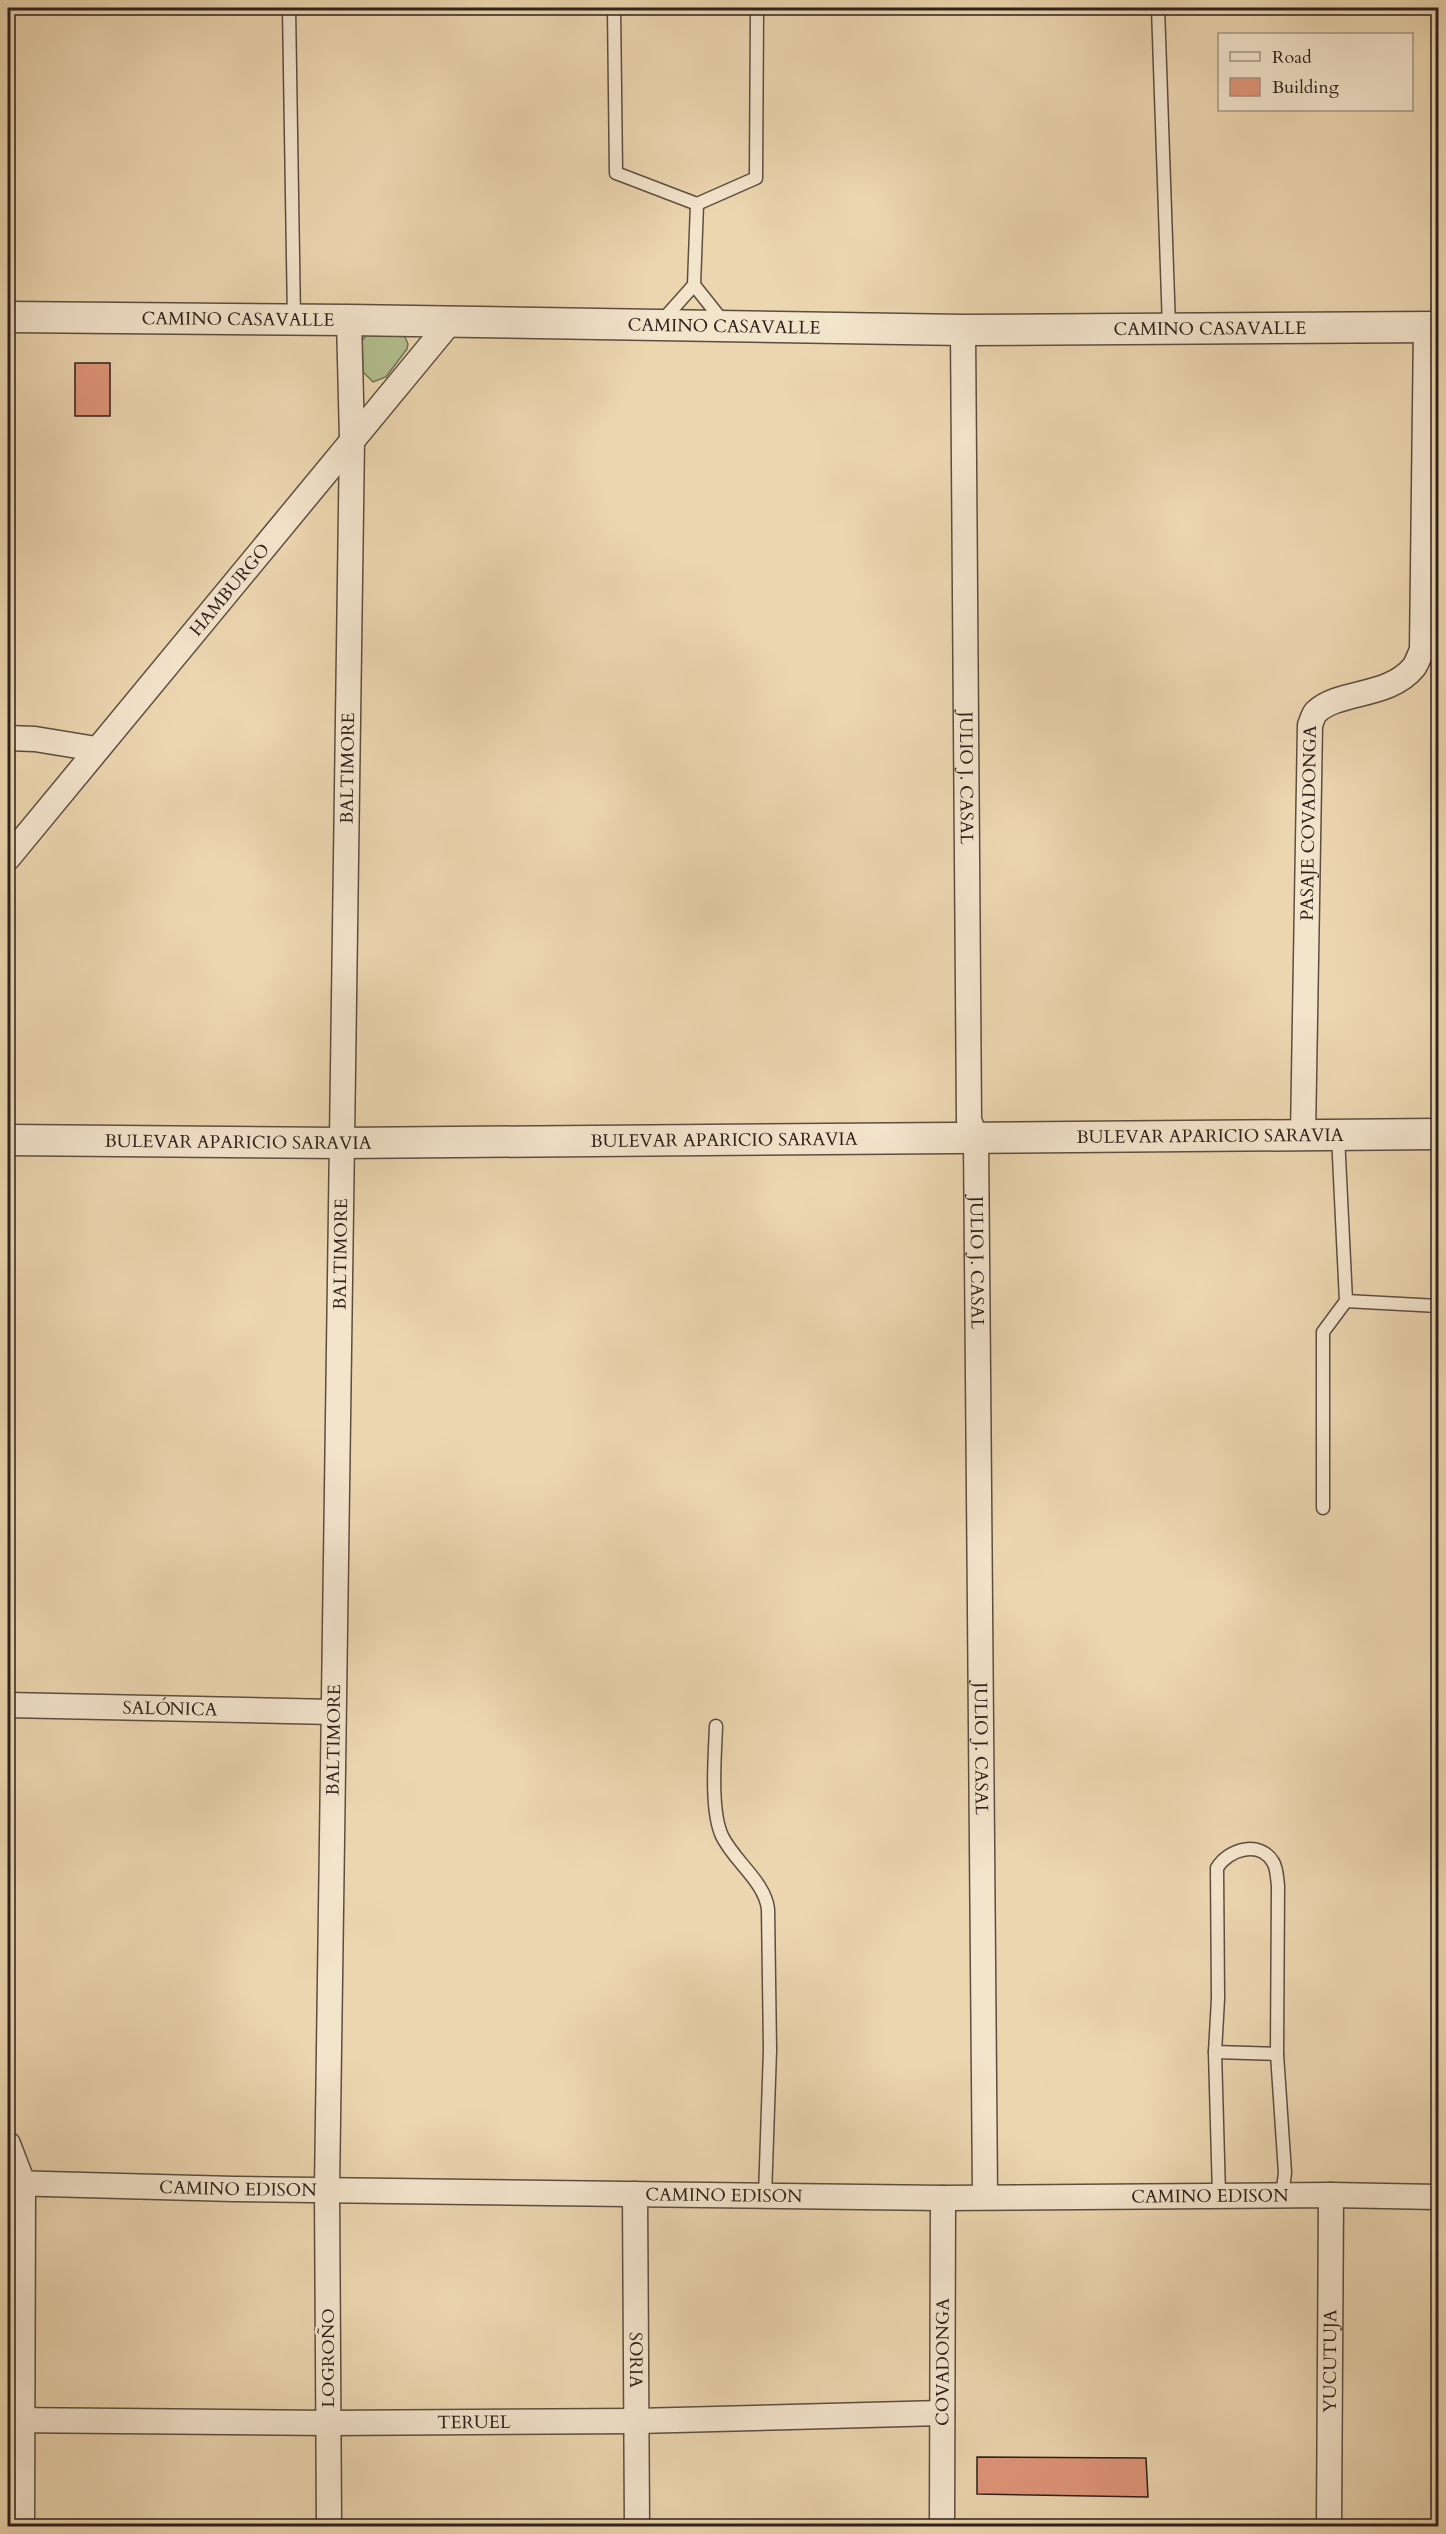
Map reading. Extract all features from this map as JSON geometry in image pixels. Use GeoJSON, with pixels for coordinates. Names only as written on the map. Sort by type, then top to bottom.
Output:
{"type":"FeatureCollection","features":[{"type":"Feature","properties":{"kind":"street","name":"CAMINO CASAVALLE"},"geometry":{"type":"LineString","coordinates":[[8,317],[451,321],[963,330],[1432,327]]}},
{"type":"Feature","properties":{"kind":"street","name":"BALTIMORE"},"geometry":{"type":"LineString","coordinates":[[327,2189],[352,439],[349,320]]}},
{"type":"Feature","properties":{"kind":"street","name":"HAMBURGO"},"geometry":{"type":"LineString","coordinates":[[8,858],[451,321]]}},
{"type":"Feature","properties":{"kind":"street","name":"PASAJE COVADONGA"},"geometry":{"type":"LineString","coordinates":[[1303,1135],[1310,725],[1314,713],[1330,703],[1379,690],[1404,677],[1415,666],[1422,650],[1432,327]]}},
{"type":"Feature","properties":{"kind":"street","name":"JULIO J. CASAL"},"geometry":{"type":"LineString","coordinates":[[963,330],[969,1120],[976,1140],[985,2197]]}},
{"type":"Feature","properties":{"kind":"street"},"geometry":{"type":"LineString","coordinates":[[8,738],[35,739],[96,749]]}},
{"type":"Feature","properties":{"kind":"street","name":"BULEVAR APARICIO SARAVIA"},"geometry":{"type":"LineString","coordinates":[[8,1140],[342,1143],[976,1140],[1438,1134]]}},
{"type":"Feature","properties":{"kind":"street","name":"SALÓNICA"},"geometry":{"type":"LineString","coordinates":[[8,1705],[333,1712]]}},
{"type":"Feature","properties":{"kind":"street"},"geometry":{"type":"LineString","coordinates":[[8,2144],[15,2183],[15,2420],[22,2526]]}},
{"type":"Feature","properties":{"kind":"street","name":"CAMINO EDISON"},"geometry":{"type":"LineString","coordinates":[[15,2183],[943,2198],[1282,2195],[1438,2197]]}},
{"type":"Feature","properties":{"kind":"street","name":"LOGROÑO"},"geometry":{"type":"LineString","coordinates":[[327,2189],[329,2526]]}},
{"type":"Feature","properties":{"kind":"street","name":"SORIA"},"geometry":{"type":"LineString","coordinates":[[635,2194],[637,2526]]}},
{"type":"Feature","properties":{"kind":"street","name":"YUCUTUJA"},"geometry":{"type":"LineString","coordinates":[[1329,2526],[1331,2195]]}},
{"type":"Feature","properties":{"kind":"street","name":"COVADONGA"},"geometry":{"type":"LineString","coordinates":[[942,2526],[943,2198]]}},
{"type":"Feature","properties":{"kind":"street","name":"TERUEL"},"geometry":{"type":"LineString","coordinates":[[15,2420],[328,2423],[637,2421],[942,2413]]}},
{"type":"Feature","properties":{"kind":"lane"},"geometry":{"type":"LineString","coordinates":[[289,8],[294,319]]}},
{"type":"Feature","properties":{"kind":"lane"},"geometry":{"type":"LineString","coordinates":[[614,8],[616,173],[697,204],[756,178],[757,8]]}},
{"type":"Feature","properties":{"kind":"lane"},"geometry":{"type":"LineString","coordinates":[[1158,8],[1170,329]]}},
{"type":"Feature","properties":{"kind":"lane"},"geometry":{"type":"LineString","coordinates":[[658,325],[694,285],[697,204]]}},
{"type":"Feature","properties":{"kind":"lane"},"geometry":{"type":"LineString","coordinates":[[694,285],[727,326]]}},
{"type":"Feature","properties":{"kind":"lane"},"geometry":{"type":"LineString","coordinates":[[1323,1508],[1323,1332],[1346,1301],[1338,1135]]}},
{"type":"Feature","properties":{"kind":"lane"},"geometry":{"type":"LineString","coordinates":[[1346,1301],[1438,1306]]}},
{"type":"Feature","properties":{"kind":"lane"},"geometry":{"type":"LineString","coordinates":[[716,1726],[714,1772],[721,1834],[733,1855],[767,1899],[770,2050],[765,2196]]}},
{"type":"Feature","properties":{"kind":"lane"},"geometry":{"type":"LineString","coordinates":[[1219,2196],[1215,2052],[1218,1999],[1217,1868],[1222,1859],[1244,1849],[1267,1854],[1275,1864],[1278,1886],[1277,2054],[1286,2173],[1282,2195]]}},
{"type":"Feature","properties":{"kind":"lane"},"geometry":{"type":"LineString","coordinates":[[1215,2052],[1277,2054]]}},
{"type":"Feature","properties":{"kind":"green space"},"geometry":{"type":"Polygon","coordinates":[[[398,333],[405,337],[408,344],[407,349],[386,377],[373,382],[363,372],[362,341],[366,335],[398,333]]]}},
{"type":"Feature","properties":{"kind":"building"},"geometry":{"type":"Polygon","coordinates":[[[75,363],[110,363],[110,416],[75,416],[75,363]]]}},
{"type":"Feature","properties":{"kind":"building"},"geometry":{"type":"Polygon","coordinates":[[[977,2457],[1146,2458],[1148,2497],[977,2494],[977,2457]]]}}]}
